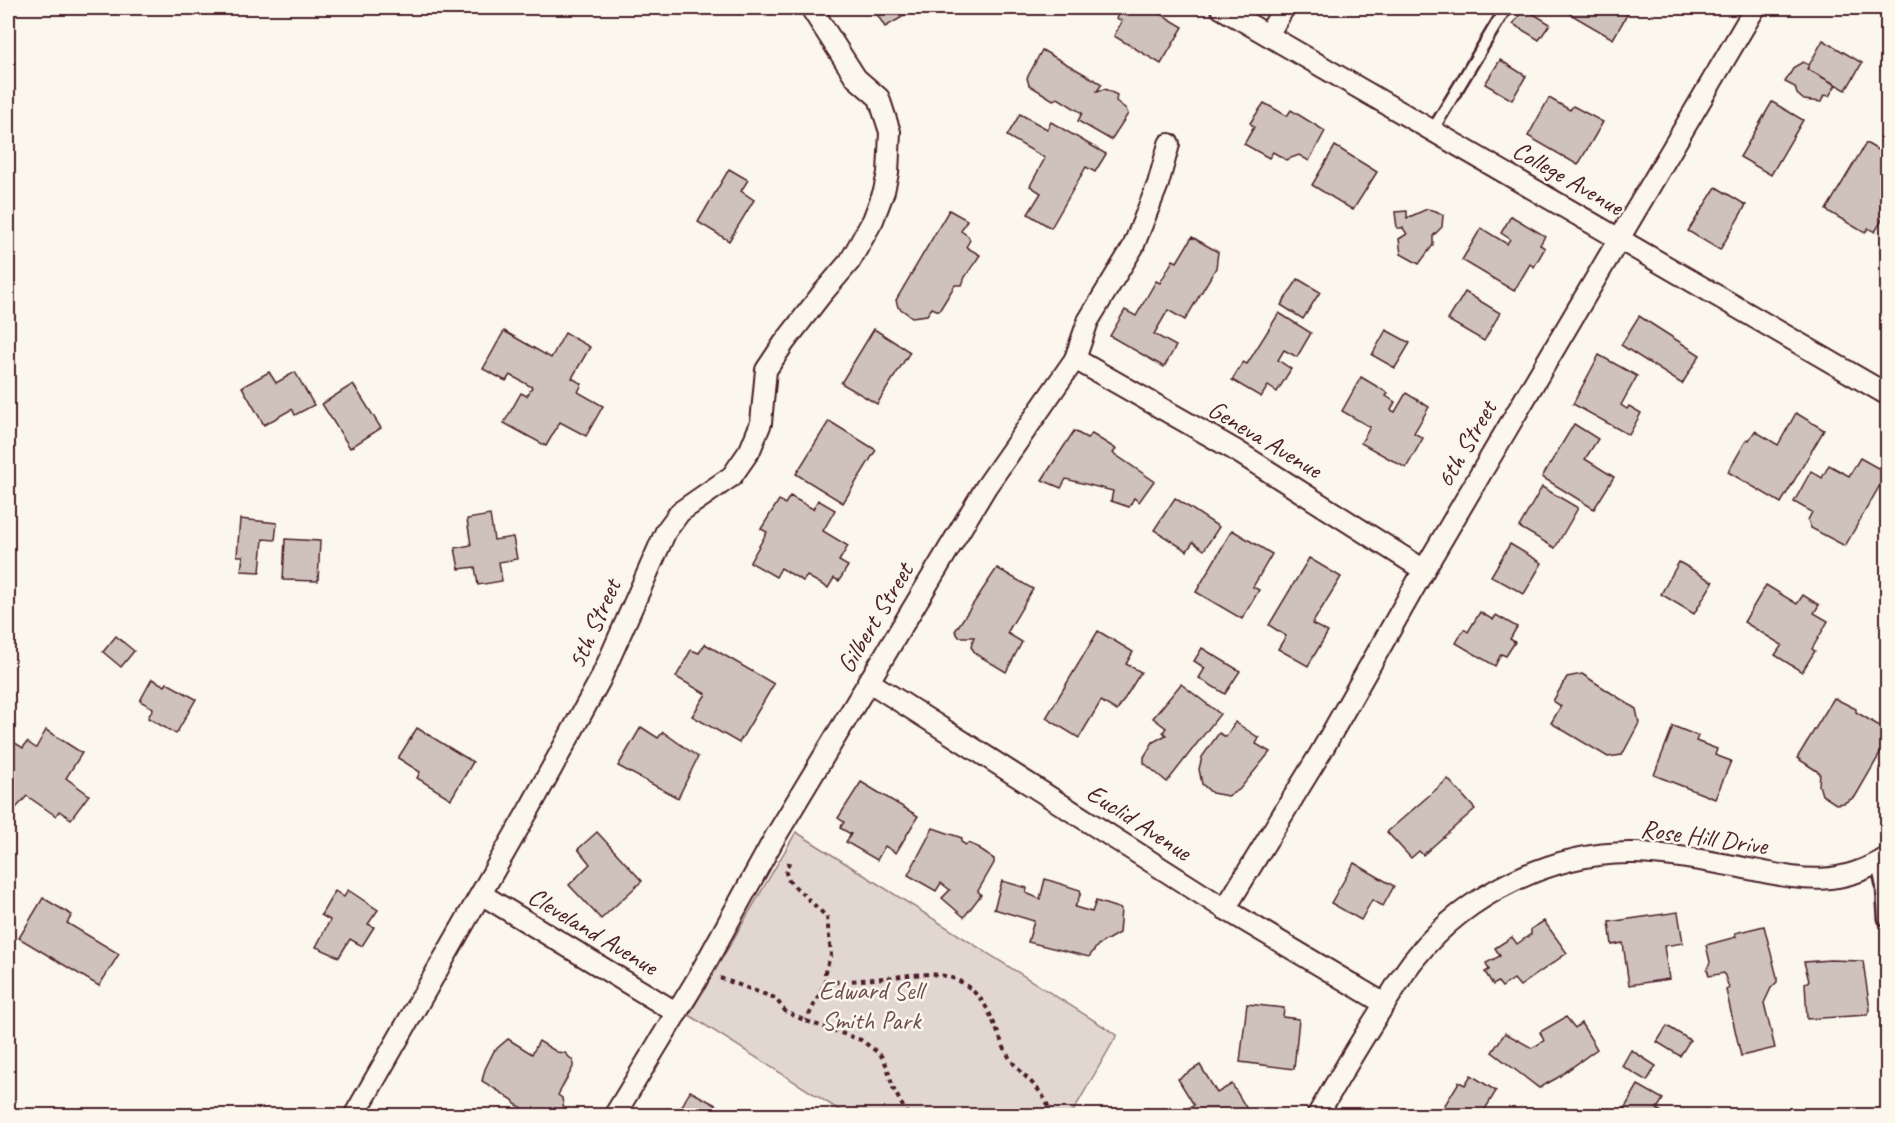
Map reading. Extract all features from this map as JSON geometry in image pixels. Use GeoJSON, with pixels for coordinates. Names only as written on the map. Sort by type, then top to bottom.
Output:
{"type":"FeatureCollection","features":[{"type":"Feature","properties":{"kind":"street","name":"5th Street"},"geometry":{"type":"LineString","coordinates":[[354,1116],[600,680],[666,531],[680,512],[732,476],[750,450],[761,423],[766,370],[790,335],[850,261],[873,220],[888,173],[890,132],[879,98],[856,78],[811,8]]}},
{"type":"Feature","properties":{"kind":"street","name":"College Avenue"},"geometry":{"type":"LineString","coordinates":[[1221,8],[1887,395]]}},
{"type":"Feature","properties":{"kind":"street"},"geometry":{"type":"LineString","coordinates":[[1268,35],[1284,8]]}},
{"type":"Feature","properties":{"kind":"street","name":"6th Street"},"geometry":{"type":"LineString","coordinates":[[1225,909],[1321,752],[1424,570],[1755,8]]}},
{"type":"Feature","properties":{"kind":"street","name":"Gilbert Street"},"geometry":{"type":"LineString","coordinates":[[614,1116],[703,969],[774,839],[986,487],[1075,359],[1088,321],[1133,248],[1158,184],[1169,144]]}},
{"type":"Feature","properties":{"kind":"street","name":"Geneva Avenue"},"geometry":{"type":"LineString","coordinates":[[1075,359],[1236,450],[1424,570]]}},
{"type":"Feature","properties":{"kind":"street","name":"Euclid Avenue"},"geometry":{"type":"LineString","coordinates":[[868,681],[1225,909],[1384,1004]]}},
{"type":"Feature","properties":{"kind":"street","name":"Rose Hill Drive"},"geometry":{"type":"LineString","coordinates":[[1384,1004],[1416,957],[1447,924],[1483,897],[1535,871],[1588,856],[1633,853],[1680,857],[1808,879],[1838,878],[1866,869],[1882,860]]}},
{"type":"Feature","properties":{"kind":"street","name":"Cleveland Avenue"},"geometry":{"type":"LineString","coordinates":[[481,894],[677,1013]]}},
{"type":"Feature","properties":{"kind":"street"},"geometry":{"type":"LineString","coordinates":[[1317,1116],[1384,1004]]}},
{"type":"Feature","properties":{"kind":"lane"},"geometry":{"type":"LineString","coordinates":[[1432,130],[1506,8]]}},
{"type":"Feature","properties":{"kind":"lane"},"geometry":{"type":"LineString","coordinates":[[1882,860],[1884,919],[1887,922]]}},
{"type":"Feature","properties":{"kind":"path"},"geometry":{"type":"LineString","coordinates":[[774,839],[791,854],[786,873],[789,881],[827,917],[831,956],[825,972],[825,983],[806,1021]]}},
{"type":"Feature","properties":{"kind":"path"},"geometry":{"type":"LineString","coordinates":[[703,969],[725,981],[775,998],[786,1012],[806,1021],[861,1040],[880,1054],[887,1066],[893,1089],[908,1116]]}},
{"type":"Feature","properties":{"kind":"path"},"geometry":{"type":"LineString","coordinates":[[825,983],[928,973],[959,980],[976,993],[993,1021],[1008,1056],[1020,1073],[1038,1089],[1049,1105],[1050,1116]]}},
{"type":"Feature","properties":{"kind":"green space","name":"Edward Sell Smith Park"},"geometry":{"type":"Polygon","coordinates":[[[796,832],[1117,1035],[1071,1115],[847,1115],[689,1015],[796,832]]]}},
{"type":"Feature","properties":{"kind":"building"},"geometry":{"type":"Polygon","coordinates":[[[873,8],[918,8],[885,27],[873,8]]]}},
{"type":"Feature","properties":{"kind":"building"},"geometry":{"type":"Polygon","coordinates":[[[1122,8],[1151,8],[1183,27],[1161,64],[1114,36],[1122,21],[1116,18],[1122,8]]]}},
{"type":"Feature","properties":{"kind":"building"},"geometry":{"type":"Polygon","coordinates":[[[1524,8],[1550,24],[1539,40],[1513,24],[1524,8]]]}},
{"type":"Feature","properties":{"kind":"building"},"geometry":{"type":"Polygon","coordinates":[[[1560,8],[1631,8],[1613,39],[1560,8]]]}},
{"type":"Feature","properties":{"kind":"building"},"geometry":{"type":"Polygon","coordinates":[[[1823,40],[1862,63],[1846,90],[1807,69],[1823,40]]]}},
{"type":"Feature","properties":{"kind":"building"},"geometry":{"type":"Polygon","coordinates":[[[1042,50],[1102,84],[1097,91],[1105,89],[1117,95],[1116,101],[1126,109],[1128,114],[1111,140],[1078,121],[1082,113],[1058,98],[1053,100],[1029,85],[1027,78],[1042,50]]]}},
{"type":"Feature","properties":{"kind":"building"},"geometry":{"type":"Polygon","coordinates":[[[1500,60],[1526,76],[1512,100],[1485,84],[1500,60]]]}},
{"type":"Feature","properties":{"kind":"building"},"geometry":{"type":"Polygon","coordinates":[[[1803,62],[1809,65],[1807,69],[1836,85],[1829,96],[1824,95],[1821,102],[1804,100],[1797,94],[1795,87],[1785,82],[1794,67],[1803,62]]]}},
{"type":"Feature","properties":{"kind":"building"},"geometry":{"type":"Polygon","coordinates":[[[1549,98],[1570,110],[1573,106],[1603,122],[1578,165],[1528,136],[1549,98]]]}},
{"type":"Feature","properties":{"kind":"building"},"geometry":{"type":"Polygon","coordinates":[[[1772,102],[1803,120],[1771,175],[1740,157],[1772,102]]]}},
{"type":"Feature","properties":{"kind":"building"},"geometry":{"type":"Polygon","coordinates":[[[1264,103],[1287,116],[1291,110],[1325,131],[1309,161],[1299,155],[1286,160],[1273,152],[1269,158],[1244,144],[1254,127],[1250,123],[1264,103]]]}},
{"type":"Feature","properties":{"kind":"building"},"geometry":{"type":"Polygon","coordinates":[[[1020,114],[1047,129],[1051,122],[1106,154],[1095,172],[1086,167],[1051,228],[1028,214],[1041,193],[1030,186],[1045,158],[1007,136],[1020,114]]]}},
{"type":"Feature","properties":{"kind":"building"},"geometry":{"type":"Polygon","coordinates":[[[1866,143],[1888,156],[1888,196],[1880,210],[1886,213],[1875,232],[1868,228],[1865,233],[1826,210],[1866,143]]]}},
{"type":"Feature","properties":{"kind":"building"},"geometry":{"type":"Polygon","coordinates":[[[1335,146],[1377,172],[1353,210],[1312,185],[1335,146]]]}},
{"type":"Feature","properties":{"kind":"building"},"geometry":{"type":"Polygon","coordinates":[[[729,169],[748,180],[741,191],[754,200],[729,241],[698,222],[729,169]]]}},
{"type":"Feature","properties":{"kind":"building"},"geometry":{"type":"Polygon","coordinates":[[[1716,187],[1746,205],[1720,250],[1688,231],[1716,187]]]}},
{"type":"Feature","properties":{"kind":"building"},"geometry":{"type":"Polygon","coordinates":[[[1427,209],[1443,215],[1442,227],[1433,236],[1433,245],[1419,264],[1401,254],[1399,239],[1407,234],[1403,228],[1397,228],[1395,212],[1407,211],[1407,218],[1427,209]]]}},
{"type":"Feature","properties":{"kind":"building"},"geometry":{"type":"Polygon","coordinates":[[[949,210],[967,220],[961,231],[970,240],[966,247],[980,255],[962,285],[955,285],[939,311],[932,308],[927,315],[912,317],[898,307],[896,300],[949,210]]]}},
{"type":"Feature","properties":{"kind":"building"},"geometry":{"type":"Polygon","coordinates":[[[1511,216],[1545,236],[1540,245],[1545,248],[1534,267],[1530,264],[1514,291],[1462,260],[1481,228],[1507,244],[1510,239],[1501,233],[1511,216]]]}},
{"type":"Feature","properties":{"kind":"building"},"geometry":{"type":"Polygon","coordinates":[[[1192,237],[1218,252],[1216,268],[1185,320],[1168,310],[1154,334],[1176,346],[1164,367],[1110,336],[1125,310],[1136,316],[1156,281],[1160,283],[1173,260],[1177,262],[1192,237]]]}},
{"type":"Feature","properties":{"kind":"building"},"geometry":{"type":"Polygon","coordinates":[[[1298,279],[1320,292],[1303,319],[1281,305],[1298,279]]]}},
{"type":"Feature","properties":{"kind":"building"},"geometry":{"type":"Polygon","coordinates":[[[1465,292],[1500,313],[1484,341],[1448,320],[1465,292]]]}},
{"type":"Feature","properties":{"kind":"building"},"geometry":{"type":"Polygon","coordinates":[[[1279,313],[1311,333],[1297,357],[1284,350],[1278,360],[1291,369],[1277,392],[1268,386],[1261,397],[1232,380],[1243,362],[1247,364],[1279,313]]]}},
{"type":"Feature","properties":{"kind":"building"},"geometry":{"type":"Polygon","coordinates":[[[1639,316],[1700,355],[1682,384],[1621,345],[1639,316]]]}},
{"type":"Feature","properties":{"kind":"building"},"geometry":{"type":"Polygon","coordinates":[[[874,329],[910,352],[877,404],[841,383],[874,329]]]}},
{"type":"Feature","properties":{"kind":"building"},"geometry":{"type":"Polygon","coordinates":[[[1386,330],[1410,343],[1395,368],[1372,355],[1386,330]]]}},
{"type":"Feature","properties":{"kind":"building"},"geometry":{"type":"Polygon","coordinates":[[[504,331],[551,358],[565,333],[590,347],[572,378],[582,384],[578,392],[603,406],[586,436],[560,422],[546,446],[504,423],[521,393],[527,396],[532,387],[510,375],[506,381],[483,369],[504,331]]]}},
{"type":"Feature","properties":{"kind":"building"},"geometry":{"type":"Polygon","coordinates":[[[1599,355],[1637,376],[1621,405],[1627,409],[1629,406],[1641,413],[1629,435],[1573,404],[1599,355]]]}},
{"type":"Feature","properties":{"kind":"building"},"geometry":{"type":"Polygon","coordinates":[[[269,372],[276,383],[295,372],[314,405],[295,415],[292,409],[264,425],[242,387],[269,372]]]}},
{"type":"Feature","properties":{"kind":"building"},"geometry":{"type":"Polygon","coordinates":[[[1361,377],[1388,393],[1386,396],[1395,402],[1391,410],[1395,412],[1406,393],[1429,407],[1414,433],[1423,438],[1406,468],[1361,443],[1370,427],[1342,411],[1361,377]]]}},
{"type":"Feature","properties":{"kind":"building"},"geometry":{"type":"Polygon","coordinates":[[[353,384],[381,428],[350,448],[322,404],[353,384]]]}},
{"type":"Feature","properties":{"kind":"building"},"geometry":{"type":"Polygon","coordinates":[[[1796,413],[1824,430],[1781,503],[1728,472],[1747,439],[1749,440],[1755,431],[1778,445],[1796,413]]]}},
{"type":"Feature","properties":{"kind":"building"},"geometry":{"type":"Polygon","coordinates":[[[829,421],[876,450],[843,503],[796,474],[829,421]]]}},
{"type":"Feature","properties":{"kind":"building"},"geometry":{"type":"Polygon","coordinates":[[[1574,424],[1598,439],[1585,459],[1614,477],[1594,509],[1542,477],[1574,424]]]}},
{"type":"Feature","properties":{"kind":"building"},"geometry":{"type":"Polygon","coordinates":[[[1074,431],[1087,438],[1092,434],[1116,449],[1113,453],[1154,481],[1139,502],[1134,498],[1129,507],[1111,501],[1113,491],[1066,479],[1061,488],[1042,480],[1074,431]]]}},
{"type":"Feature","properties":{"kind":"building"},"geometry":{"type":"Polygon","coordinates":[[[1860,458],[1887,473],[1845,546],[1811,528],[1808,520],[1812,512],[1794,502],[1811,471],[1822,478],[1829,465],[1849,476],[1860,458]]]}},
{"type":"Feature","properties":{"kind":"building"},"geometry":{"type":"Polygon","coordinates":[[[1542,487],[1578,508],[1555,548],[1519,527],[1542,487]]]}},
{"type":"Feature","properties":{"kind":"building"},"geometry":{"type":"Polygon","coordinates":[[[790,496],[813,509],[818,500],[835,510],[823,531],[848,546],[839,561],[848,566],[839,581],[834,578],[828,588],[807,576],[803,581],[781,568],[776,577],[750,562],[767,532],[761,529],[779,500],[785,504],[790,496]]]}},
{"type":"Feature","properties":{"kind":"building"},"geometry":{"type":"Polygon","coordinates":[[[1175,498],[1219,527],[1204,550],[1193,542],[1187,551],[1154,530],[1175,498]]]}},
{"type":"Feature","properties":{"kind":"building"},"geometry":{"type":"Polygon","coordinates":[[[490,515],[494,540],[513,537],[517,559],[499,562],[502,581],[478,585],[475,567],[459,569],[455,548],[471,545],[467,519],[490,515]]]}},
{"type":"Feature","properties":{"kind":"building"},"geometry":{"type":"Polygon","coordinates":[[[240,519],[277,523],[275,540],[263,539],[260,572],[241,571],[243,556],[237,556],[240,519]]]}},
{"type":"Feature","properties":{"kind":"building"},"geometry":{"type":"Polygon","coordinates":[[[1232,530],[1272,554],[1253,587],[1259,590],[1242,619],[1196,592],[1232,530]]]}},
{"type":"Feature","properties":{"kind":"building"},"geometry":{"type":"Polygon","coordinates":[[[285,539],[320,541],[318,581],[283,580],[285,539]]]}},
{"type":"Feature","properties":{"kind":"building"},"geometry":{"type":"Polygon","coordinates":[[[1510,544],[1542,563],[1524,594],[1491,576],[1510,544]]]}},
{"type":"Feature","properties":{"kind":"building"},"geometry":{"type":"Polygon","coordinates":[[[1309,558],[1341,577],[1312,624],[1328,632],[1308,666],[1278,649],[1286,636],[1269,625],[1309,558]]]}},
{"type":"Feature","properties":{"kind":"building"},"geometry":{"type":"Polygon","coordinates":[[[1679,562],[1713,582],[1694,614],[1661,594],[1679,562]]]}},
{"type":"Feature","properties":{"kind":"building"},"geometry":{"type":"Polygon","coordinates":[[[997,568],[1033,589],[1007,633],[1022,642],[1006,672],[976,654],[971,647],[974,637],[959,637],[955,631],[997,568]]]}},
{"type":"Feature","properties":{"kind":"building"},"geometry":{"type":"Polygon","coordinates":[[[1766,585],[1797,604],[1803,595],[1819,605],[1814,613],[1828,621],[1812,649],[1815,651],[1802,672],[1775,655],[1782,645],[1744,622],[1766,585]]]}},
{"type":"Feature","properties":{"kind":"building"},"geometry":{"type":"Polygon","coordinates":[[[1480,612],[1493,620],[1496,615],[1517,627],[1510,639],[1515,642],[1506,656],[1501,654],[1495,666],[1456,643],[1464,629],[1468,632],[1480,612]]]}},
{"type":"Feature","properties":{"kind":"building"},"geometry":{"type":"Polygon","coordinates":[[[1098,631],[1133,652],[1126,664],[1141,672],[1117,711],[1101,701],[1079,738],[1046,718],[1098,631]]]}},
{"type":"Feature","properties":{"kind":"building"},"geometry":{"type":"Polygon","coordinates":[[[116,636],[134,651],[121,667],[103,652],[116,636]]]}},
{"type":"Feature","properties":{"kind":"building"},"geometry":{"type":"Polygon","coordinates":[[[705,644],[774,684],[739,743],[692,716],[706,694],[676,677],[691,650],[699,653],[705,644]]]}},
{"type":"Feature","properties":{"kind":"building"},"geometry":{"type":"Polygon","coordinates":[[[1202,648],[1240,671],[1225,694],[1199,678],[1205,668],[1194,661],[1202,648]]]}},
{"type":"Feature","properties":{"kind":"building"},"geometry":{"type":"Polygon","coordinates":[[[1582,674],[1636,709],[1639,723],[1622,755],[1608,757],[1551,723],[1561,706],[1553,701],[1567,677],[1582,674]]]}},
{"type":"Feature","properties":{"kind":"building"},"geometry":{"type":"Polygon","coordinates":[[[152,679],[165,686],[167,683],[196,699],[176,734],[148,718],[153,708],[140,701],[152,679]]]}},
{"type":"Feature","properties":{"kind":"building"},"geometry":{"type":"Polygon","coordinates":[[[1181,684],[1220,714],[1167,782],[1144,763],[1144,757],[1153,742],[1166,735],[1163,732],[1166,728],[1153,718],[1181,684]]]}},
{"type":"Feature","properties":{"kind":"building"},"geometry":{"type":"Polygon","coordinates":[[[1834,698],[1856,709],[1856,712],[1888,731],[1888,740],[1855,797],[1844,803],[1836,804],[1822,795],[1819,785],[1820,773],[1797,758],[1834,698]]]}},
{"type":"Feature","properties":{"kind":"building"},"geometry":{"type":"Polygon","coordinates":[[[1235,722],[1259,738],[1256,744],[1270,752],[1239,790],[1228,796],[1212,793],[1202,784],[1199,769],[1202,757],[1219,733],[1226,737],[1235,722]]]}},
{"type":"Feature","properties":{"kind":"building"},"geometry":{"type":"Polygon","coordinates":[[[1673,726],[1698,736],[1696,741],[1717,749],[1715,755],[1731,761],[1715,799],[1654,775],[1673,726]]]}},
{"type":"Feature","properties":{"kind":"building"},"geometry":{"type":"Polygon","coordinates":[[[641,727],[658,738],[663,732],[698,757],[678,798],[618,766],[641,727]]]}},
{"type":"Feature","properties":{"kind":"building"},"geometry":{"type":"Polygon","coordinates":[[[417,728],[473,762],[451,799],[417,778],[420,772],[398,758],[417,728]]]}},
{"type":"Feature","properties":{"kind":"building"},"geometry":{"type":"Polygon","coordinates":[[[46,730],[82,753],[66,778],[89,795],[71,819],[59,811],[56,816],[27,796],[16,808],[8,801],[8,770],[10,767],[8,747],[12,741],[23,748],[27,742],[36,748],[46,730]]]}},
{"type":"Feature","properties":{"kind":"building"},"geometry":{"type":"Polygon","coordinates":[[[1448,779],[1475,809],[1423,855],[1419,851],[1411,858],[1387,832],[1448,779]]]}},
{"type":"Feature","properties":{"kind":"building"},"geometry":{"type":"Polygon","coordinates":[[[861,782],[918,816],[896,853],[885,846],[877,860],[846,842],[851,834],[840,828],[844,822],[838,818],[861,782]]]}},
{"type":"Feature","properties":{"kind":"building"},"geometry":{"type":"Polygon","coordinates":[[[933,828],[962,838],[961,842],[980,848],[994,859],[978,891],[981,895],[964,917],[942,898],[950,890],[941,883],[936,891],[908,875],[933,828]]]}},
{"type":"Feature","properties":{"kind":"building"},"geometry":{"type":"Polygon","coordinates":[[[597,832],[642,881],[601,919],[569,885],[590,864],[578,849],[597,832]]]}},
{"type":"Feature","properties":{"kind":"building"},"geometry":{"type":"Polygon","coordinates":[[[1354,863],[1394,886],[1383,906],[1372,900],[1361,920],[1331,903],[1354,863]]]}},
{"type":"Feature","properties":{"kind":"building"},"geometry":{"type":"Polygon","coordinates":[[[1045,879],[1080,890],[1081,893],[1075,907],[1092,912],[1096,901],[1121,909],[1119,933],[1098,945],[1089,957],[1028,942],[1034,921],[994,909],[1002,881],[1027,888],[1026,893],[1040,899],[1045,879]]]}},
{"type":"Feature","properties":{"kind":"building"},"geometry":{"type":"Polygon","coordinates":[[[348,890],[378,910],[368,924],[374,927],[362,946],[350,939],[339,957],[316,947],[330,920],[321,915],[335,891],[344,897],[348,890]]]}},
{"type":"Feature","properties":{"kind":"building"},"geometry":{"type":"Polygon","coordinates":[[[43,898],[72,915],[67,923],[119,954],[99,986],[19,938],[43,898]]]}},
{"type":"Feature","properties":{"kind":"building"},"geometry":{"type":"Polygon","coordinates":[[[1678,912],[1683,943],[1664,946],[1669,979],[1629,985],[1623,943],[1612,945],[1609,922],[1678,912]]]}},
{"type":"Feature","properties":{"kind":"building"},"geometry":{"type":"Polygon","coordinates":[[[1544,921],[1567,953],[1520,986],[1514,979],[1502,987],[1498,982],[1493,985],[1485,972],[1489,970],[1486,963],[1500,956],[1495,948],[1512,937],[1517,944],[1531,934],[1531,929],[1544,921]]]}},
{"type":"Feature","properties":{"kind":"building"},"geometry":{"type":"Polygon","coordinates":[[[1764,926],[1777,977],[1777,982],[1771,988],[1764,1003],[1775,1048],[1741,1056],[1726,990],[1729,988],[1724,973],[1709,976],[1707,969],[1710,962],[1706,945],[1736,937],[1735,933],[1764,926]]]}},
{"type":"Feature","properties":{"kind":"building"},"geometry":{"type":"Polygon","coordinates":[[[1863,961],[1870,1010],[1867,1015],[1807,1019],[1805,983],[1809,981],[1804,962],[1863,961]]]}},
{"type":"Feature","properties":{"kind":"building"},"geometry":{"type":"Polygon","coordinates":[[[1247,1004],[1284,1008],[1283,1017],[1299,1019],[1294,1069],[1240,1062],[1247,1004]]]}},
{"type":"Feature","properties":{"kind":"building"},"geometry":{"type":"Polygon","coordinates":[[[1566,1017],[1575,1028],[1581,1023],[1597,1049],[1539,1088],[1492,1052],[1505,1033],[1532,1048],[1544,1041],[1540,1032],[1566,1017]]]}},
{"type":"Feature","properties":{"kind":"building"},"geometry":{"type":"Polygon","coordinates":[[[1667,1026],[1690,1040],[1680,1056],[1657,1042],[1667,1026]]]}},
{"type":"Feature","properties":{"kind":"building"},"geometry":{"type":"Polygon","coordinates":[[[508,1039],[532,1054],[539,1041],[557,1052],[565,1053],[573,1061],[573,1067],[558,1095],[562,1098],[563,1116],[534,1116],[482,1081],[494,1051],[508,1039]]]}},
{"type":"Feature","properties":{"kind":"building"},"geometry":{"type":"Polygon","coordinates":[[[1631,1050],[1656,1066],[1647,1081],[1622,1066],[1631,1050]]]}},
{"type":"Feature","properties":{"kind":"building"},"geometry":{"type":"Polygon","coordinates":[[[1200,1065],[1217,1093],[1232,1084],[1251,1116],[1182,1116],[1180,1113],[1194,1105],[1178,1079],[1200,1065]]]}},
{"type":"Feature","properties":{"kind":"building"},"geometry":{"type":"Polygon","coordinates":[[[1471,1075],[1496,1091],[1481,1116],[1445,1116],[1440,1113],[1459,1082],[1465,1085],[1471,1075]]]}},
{"type":"Feature","properties":{"kind":"building"},"geometry":{"type":"Polygon","coordinates":[[[1638,1085],[1663,1099],[1657,1109],[1668,1116],[1620,1116],[1638,1085]]]}},
{"type":"Feature","properties":{"kind":"building"},"geometry":{"type":"Polygon","coordinates":[[[690,1091],[736,1116],[677,1116],[690,1091]]]}}]}
